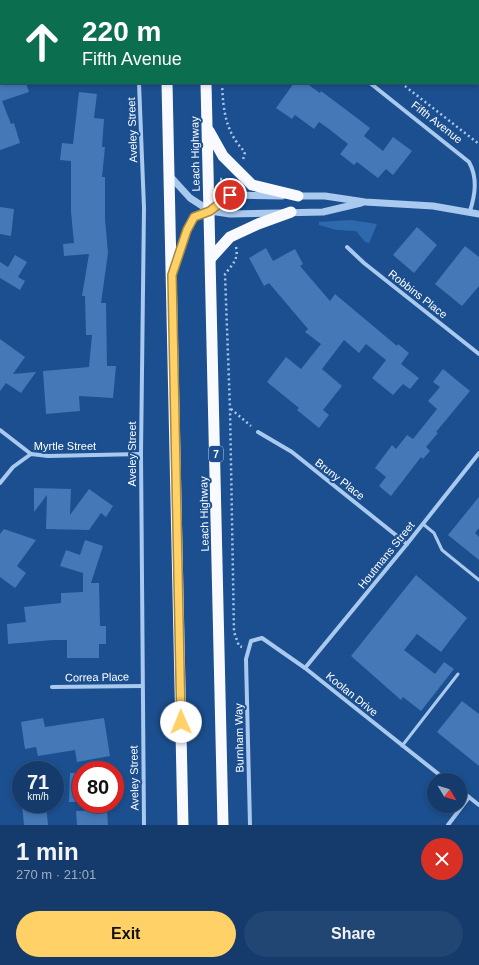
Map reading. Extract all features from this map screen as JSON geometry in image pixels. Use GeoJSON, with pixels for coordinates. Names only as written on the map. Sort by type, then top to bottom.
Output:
{"type":"FeatureCollection","features":[{"type":"Feature","properties":{"kind":"highway"},"geometry":{"type":"LineString","coordinates":[[167,84],[183,825]]}},
{"type":"Feature","properties":{"kind":"highway","name":"Leach Highway"},"geometry":{"type":"LineString","coordinates":[[206,84],[223,825]]}},
{"type":"Feature","properties":{"kind":"highway"},"geometry":{"type":"LineString","coordinates":[[208,128],[223,156],[252,184],[298,196]]}},
{"type":"Feature","properties":{"kind":"highway"},"geometry":{"type":"LineString","coordinates":[[211,258],[230,237],[258,224],[291,212]]}},
{"type":"Feature","properties":{"kind":"street","name":"Aveley Street"},"geometry":{"type":"LineString","coordinates":[[139,84],[144,208],[141,454],[144,825]]}},
{"type":"Feature","properties":{"kind":"street","name":"Fifth Avenue"},"geometry":{"type":"LineString","coordinates":[[371,84],[469,162],[474,170],[474,197],[470,211]]}},
{"type":"Feature","properties":{"kind":"street"},"geometry":{"type":"LineString","coordinates":[[169,174],[190,198],[210,211],[230,214],[323,212],[365,202]]}},
{"type":"Feature","properties":{"kind":"street"},"geometry":{"type":"LineString","coordinates":[[172,275],[187,230],[194,217],[210,211],[230,195],[325,196],[365,202],[433,206],[470,211],[479,214]]}},
{"type":"Feature","properties":{"kind":"street","name":"Robbins Place"},"geometry":{"type":"LineString","coordinates":[[347,247],[364,263],[479,354]]}},
{"type":"Feature","properties":{"kind":"street"},"geometry":{"type":"LineString","coordinates":[[0,430],[30,454]]}},
{"type":"Feature","properties":{"kind":"street","name":"Bruny Place"},"geometry":{"type":"LineString","coordinates":[[258,432],[292,452],[408,544]]}},
{"type":"Feature","properties":{"kind":"street","name":"Houtmans Street"},"geometry":{"type":"LineString","coordinates":[[305,668],[408,544],[479,453]]}},
{"type":"Feature","properties":{"kind":"street","name":"Myrtle Street"},"geometry":{"type":"LineString","coordinates":[[0,483],[13,467],[30,454],[48,456],[141,454]]}},
{"type":"Feature","properties":{"kind":"street","name":"Koolan Drive"},"geometry":{"type":"LineString","coordinates":[[247,650],[251,641],[262,638],[305,668],[437,773]]}},
{"type":"Feature","properties":{"kind":"street","name":"Burnham Way"},"geometry":{"type":"LineString","coordinates":[[247,650],[250,825]]}},
{"type":"Feature","properties":{"kind":"street","name":"Correa Place"},"geometry":{"type":"LineString","coordinates":[[52,687],[142,686]]}},
{"type":"Feature","properties":{"kind":"street"},"geometry":{"type":"LineString","coordinates":[[448,825],[469,798],[479,805]]}},
{"type":"Feature","properties":{"kind":"lane"},"geometry":{"type":"LineString","coordinates":[[423,524],[434,533],[442,550],[479,580]]}},
{"type":"Feature","properties":{"kind":"lane"},"geometry":{"type":"LineString","coordinates":[[402,746],[458,674]]}},
{"type":"Feature","properties":{"kind":"path"},"geometry":{"type":"LineString","coordinates":[[222,84],[224,112],[229,132],[245,152],[244,159],[230,180],[230,195]]}},
{"type":"Feature","properties":{"kind":"path"},"geometry":{"type":"LineString","coordinates":[[402,84],[479,144]]}},
{"type":"Feature","properties":{"kind":"path"},"geometry":{"type":"LineString","coordinates":[[230,237],[238,254],[236,260],[225,274],[230,409],[234,632],[239,646],[247,650]]}},
{"type":"Feature","properties":{"kind":"path"},"geometry":{"type":"LineString","coordinates":[[230,409],[246,423]]}},
{"type":"Feature","properties":{"kind":"shaded area"},"geometry":{"type":"Polygon","coordinates":[[[351,220],[377,224],[369,243],[365,242],[356,231],[336,230],[319,225],[319,222],[351,220]]]}},
{"type":"Feature","properties":{"kind":"building"},"geometry":{"type":"Polygon","coordinates":[[[0,84],[26,84],[29,92],[2,101],[11,124],[14,123],[20,143],[0,150],[0,84]]]}},
{"type":"Feature","properties":{"kind":"building"},"geometry":{"type":"Polygon","coordinates":[[[293,84],[307,84],[320,93],[321,91],[370,128],[364,136],[383,151],[393,137],[412,151],[393,175],[386,169],[378,178],[357,162],[354,165],[340,154],[348,144],[319,122],[314,129],[295,115],[292,119],[276,108],[293,84]]]}},
{"type":"Feature","properties":{"kind":"building"},"geometry":{"type":"Polygon","coordinates":[[[79,92],[97,94],[94,118],[104,119],[102,147],[105,147],[102,177],[105,177],[105,219],[108,253],[101,303],[106,303],[107,366],[116,366],[113,398],[79,396],[80,411],[46,414],[43,371],[89,367],[92,335],[86,335],[85,296],[82,296],[89,254],[64,256],[63,244],[74,243],[71,212],[71,161],[60,160],[62,143],[73,144],[79,92]]]}},
{"type":"Feature","properties":{"kind":"building"},"geometry":{"type":"Polygon","coordinates":[[[0,207],[14,209],[11,236],[0,234],[0,207]]]}},
{"type":"Feature","properties":{"kind":"building"},"geometry":{"type":"Polygon","coordinates":[[[417,227],[437,245],[414,273],[393,255],[417,227]]]}},
{"type":"Feature","properties":{"kind":"building"},"geometry":{"type":"Polygon","coordinates":[[[465,246],[479,257],[479,286],[462,306],[435,284],[465,246]]]}},
{"type":"Feature","properties":{"kind":"building"},"geometry":{"type":"Polygon","coordinates":[[[266,248],[273,261],[295,249],[303,264],[300,266],[330,301],[335,294],[397,346],[398,344],[409,353],[401,364],[419,378],[410,389],[403,384],[393,395],[372,378],[386,360],[366,344],[359,353],[344,340],[322,369],[342,386],[323,410],[329,415],[319,428],[297,410],[299,408],[267,382],[286,357],[301,369],[321,344],[305,332],[308,329],[269,283],[264,286],[249,258],[266,248]]]}},
{"type":"Feature","properties":{"kind":"building"},"geometry":{"type":"Polygon","coordinates":[[[15,255],[27,262],[18,277],[25,281],[20,290],[0,278],[0,262],[8,267],[15,255]]]}},
{"type":"Feature","properties":{"kind":"building"},"geometry":{"type":"Polygon","coordinates":[[[0,339],[25,357],[13,374],[36,372],[21,393],[6,383],[0,391],[0,339]]]}},
{"type":"Feature","properties":{"kind":"building"},"geometry":{"type":"Polygon","coordinates":[[[443,369],[470,391],[436,432],[438,433],[426,447],[430,451],[423,459],[421,457],[391,496],[379,486],[386,477],[375,468],[392,445],[396,449],[407,435],[413,439],[437,409],[428,401],[440,387],[433,382],[443,369]]]}},
{"type":"Feature","properties":{"kind":"building"},"geometry":{"type":"Polygon","coordinates":[[[34,488],[71,489],[70,515],[89,489],[113,506],[106,517],[101,513],[89,530],[46,529],[47,495],[34,512],[34,488]]]}},
{"type":"Feature","properties":{"kind":"building"},"geometry":{"type":"Polygon","coordinates":[[[479,497],[479,528],[475,533],[479,537],[479,560],[448,535],[479,497]]]}},
{"type":"Feature","properties":{"kind":"building"},"geometry":{"type":"Polygon","coordinates":[[[4,529],[36,540],[17,566],[26,573],[15,588],[0,577],[0,534],[4,529]]]}},
{"type":"Feature","properties":{"kind":"building"},"geometry":{"type":"Polygon","coordinates":[[[85,540],[103,546],[91,583],[99,583],[100,626],[106,626],[106,644],[99,644],[99,658],[67,658],[67,640],[8,644],[7,624],[26,622],[24,607],[61,603],[61,593],[83,592],[83,573],[60,566],[66,550],[80,555],[85,540]]]}},
{"type":"Feature","properties":{"kind":"building"},"geometry":{"type":"Polygon","coordinates":[[[416,575],[467,618],[441,652],[417,634],[404,650],[435,674],[444,662],[454,669],[421,711],[403,697],[401,700],[351,656],[416,575]]]}},
{"type":"Feature","properties":{"kind":"building"},"geometry":{"type":"Polygon","coordinates":[[[462,701],[479,714],[479,766],[437,732],[462,701]]]}},
{"type":"Feature","properties":{"kind":"building"},"geometry":{"type":"Polygon","coordinates":[[[43,718],[45,727],[104,718],[110,756],[77,761],[75,750],[38,756],[36,747],[25,749],[21,722],[43,718]]]}},
{"type":"Feature","properties":{"kind":"building"},"geometry":{"type":"Polygon","coordinates":[[[70,773],[72,773],[72,802],[69,802],[70,773]]]}},
{"type":"Feature","properties":{"kind":"building"},"geometry":{"type":"Polygon","coordinates":[[[23,813],[47,813],[48,825],[24,825],[23,813]]]}},
{"type":"Feature","properties":{"kind":"building"},"geometry":{"type":"Polygon","coordinates":[[[76,813],[107,813],[108,825],[77,825],[76,813]]]}},
{"type":"Feature","properties":{"kind":"route"},"geometry":{"type":"LineString","coordinates":[[181,722],[172,275],[187,230],[194,217],[210,211],[230,195]]}}]}
